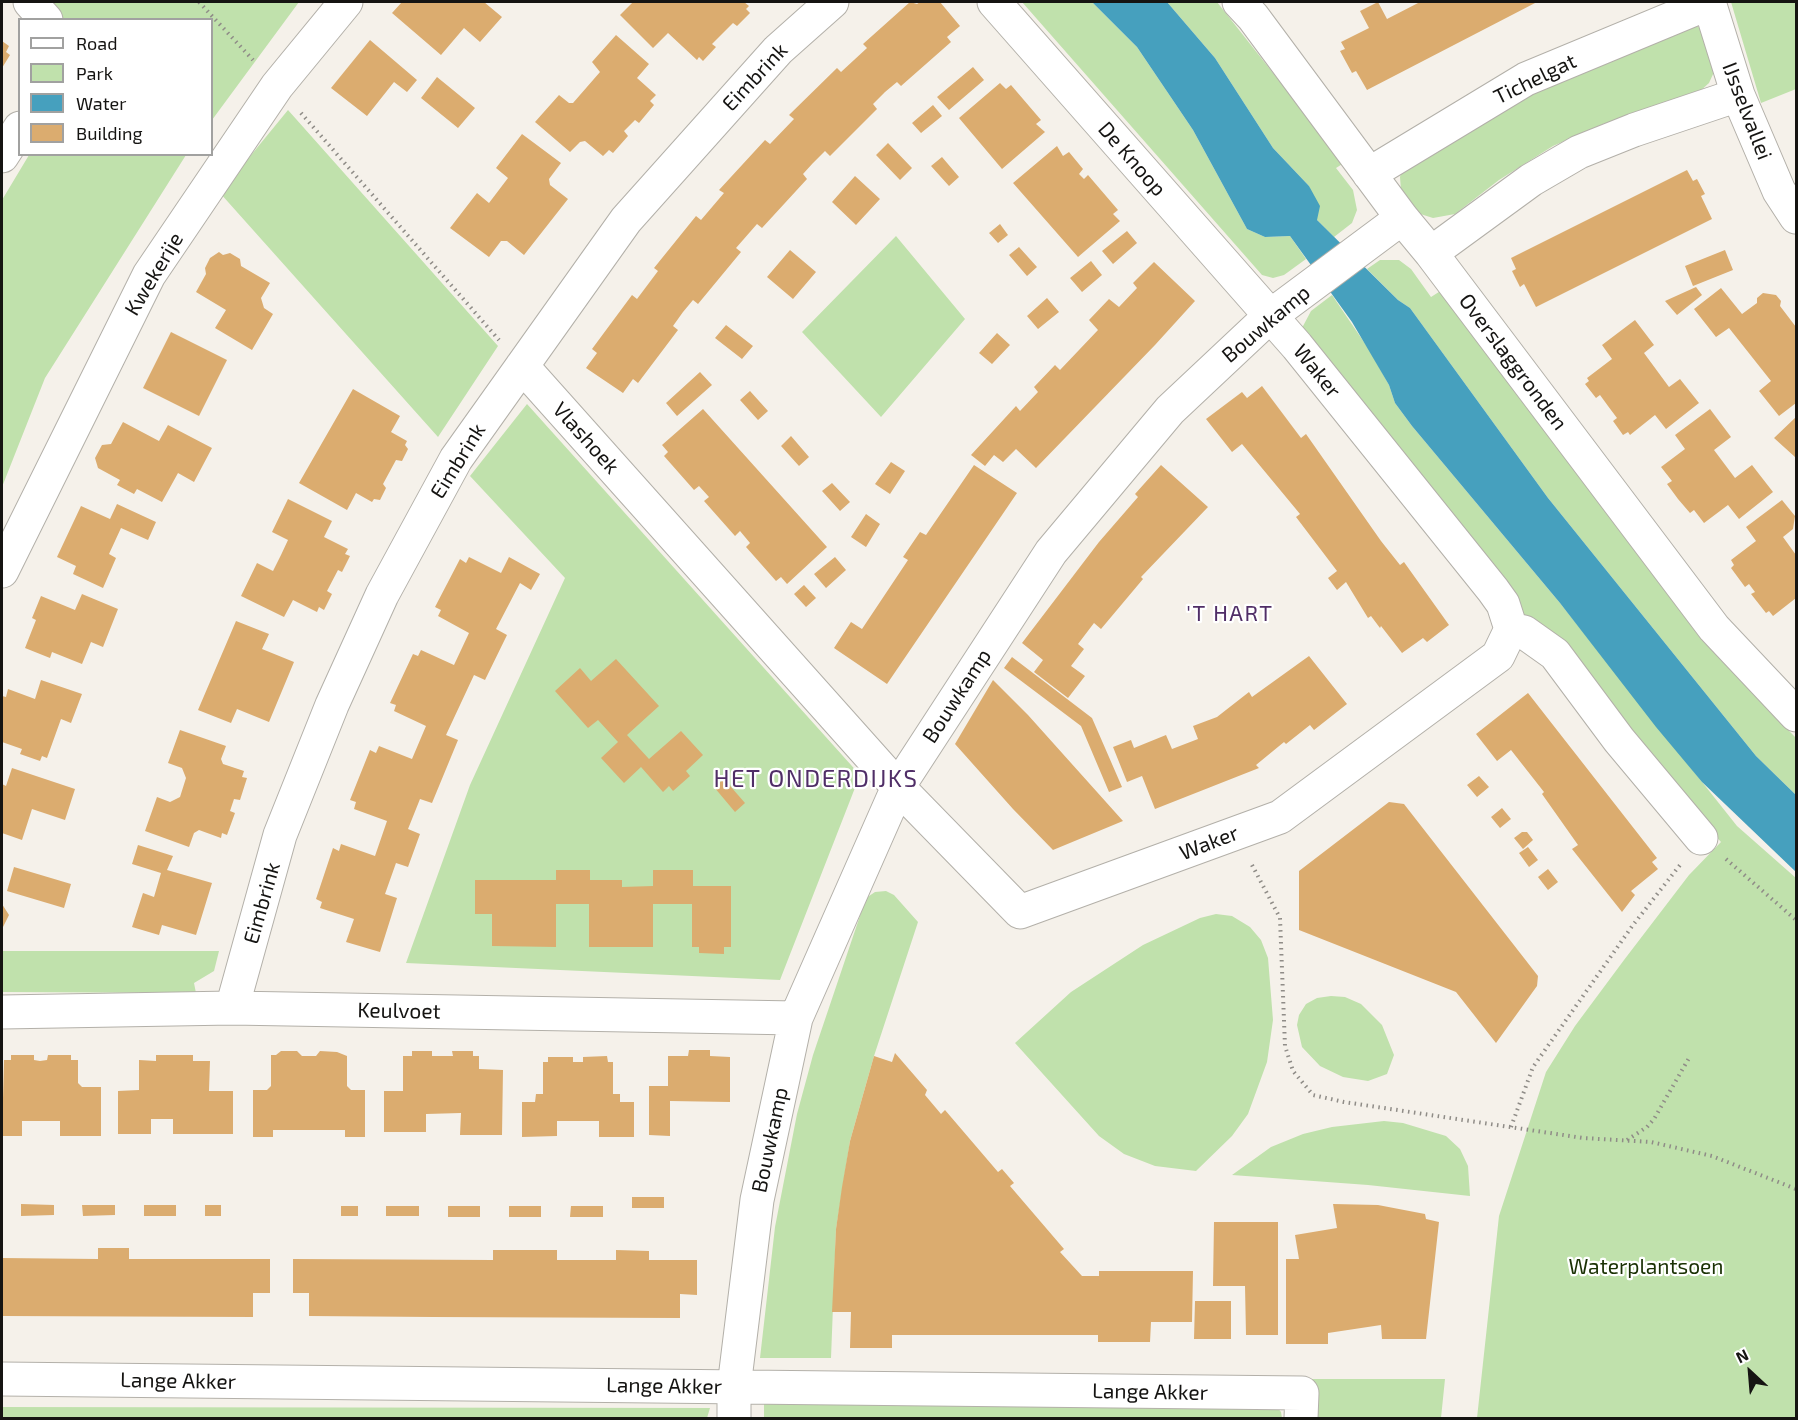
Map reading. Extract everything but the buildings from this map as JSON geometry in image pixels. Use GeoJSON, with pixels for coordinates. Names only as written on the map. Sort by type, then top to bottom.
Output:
{"type":"FeatureCollection","features":[{"type":"Feature","properties":{"kind":"street"},"geometry":{"type":"LineString","coordinates":[[30,2],[44,18]]}},
{"type":"Feature","properties":{"kind":"street","name":"Kwekerije"},"geometry":{"type":"LineString","coordinates":[[2,571],[149,275],[277,86],[346,2]]}},
{"type":"Feature","properties":{"kind":"street","name":"Eimbrink"},"geometry":{"type":"LineString","coordinates":[[232,1008],[280,836],[346,675],[382,595],[456,459],[626,220],[778,50],[832,2]]}},
{"type":"Feature","properties":{"kind":"street","name":"De Knoop"},"geometry":{"type":"LineString","coordinates":[[994,2],[1269,316]]}},
{"type":"Feature","properties":{"kind":"street","name":"Overslaggronden"},"geometry":{"type":"LineString","coordinates":[[1239,2],[1253,17],[1402,218],[1431,253],[1714,628],[1797,715]]}},
{"type":"Feature","properties":{"kind":"street","name":"Tichelgat"},"geometry":{"type":"LineString","coordinates":[[1369,174],[1526,79],[1709,2]]}},
{"type":"Feature","properties":{"kind":"street","name":"IJsselvallei"},"geometry":{"type":"LineString","coordinates":[[1709,2],[1738,95],[1779,191],[1797,217]]}},
{"type":"Feature","properties":{"kind":"street"},"geometry":{"type":"LineString","coordinates":[[1431,253],[1532,180],[1579,152],[1635,130],[1738,95]]}},
{"type":"Feature","properties":{"kind":"street"},"geometry":{"type":"LineString","coordinates":[[2,156],[18,131]]}},
{"type":"Feature","properties":{"kind":"street","name":"Bouwkamp"},"geometry":{"type":"LineString","coordinates":[[734,1403],[757,1200],[796,1018],[898,787],[1051,552],[1170,410],[1269,316],[1402,218]]}},
{"type":"Feature","properties":{"kind":"street","name":"Waker"},"geometry":{"type":"LineString","coordinates":[[898,787],[1020,912],[1280,817],[1498,656],[1511,629],[1509,616],[1498,597],[1297,346],[1269,316]]}},
{"type":"Feature","properties":{"kind":"street","name":"Vlashoek"},"geometry":{"type":"LineString","coordinates":[[522,366],[898,787]]}},
{"type":"Feature","properties":{"kind":"street"},"geometry":{"type":"LineString","coordinates":[[1511,629],[1524,632],[1555,654],[1619,740],[1701,838]]}},
{"type":"Feature","properties":{"kind":"street","name":"Keulvoet"},"geometry":{"type":"LineString","coordinates":[[2,1012],[232,1008],[796,1018]]}},
{"type":"Feature","properties":{"kind":"street","name":"Lange Akker"},"geometry":{"type":"LineString","coordinates":[[2,1379],[734,1403],[1302,1394],[1301,1419]]}},
{"type":"Feature","properties":{"kind":"path"},"geometry":{"type":"LineString","coordinates":[[199,2],[277,86],[522,366]]}},
{"type":"Feature","properties":{"kind":"path"},"geometry":{"type":"LineString","coordinates":[[1234,832],[1280,918],[1285,1046],[1293,1071],[1313,1095],[1344,1102],[1582,1138],[1651,1142],[1712,1156],[1797,1189]]}},
{"type":"Feature","properties":{"kind":"path"},"geometry":{"type":"LineString","coordinates":[[1511,1127],[1533,1067],[1633,925],[1701,838],[1797,920]]}},
{"type":"Feature","properties":{"kind":"path"},"geometry":{"type":"LineString","coordinates":[[1627,1140],[1647,1127],[1689,1058]]}},
{"type":"Feature","properties":{"kind":"green space"},"geometry":{"type":"Polygon","coordinates":[[[47,2],[299,2],[213,119],[213,18],[62,18],[47,2]]]}},
{"type":"Feature","properties":{"kind":"green space"},"geometry":{"type":"Polygon","coordinates":[[[1022,2],[1092,2],[1137,47],[1193,130],[1247,229],[1265,237],[1290,236],[1306,259],[1284,275],[1273,278],[1262,275],[1022,2]]]}},
{"type":"Feature","properties":{"kind":"green space"},"geometry":{"type":"Polygon","coordinates":[[[1167,2],[1217,2],[1344,163],[1336,168],[1353,190],[1357,210],[1352,223],[1334,237],[1317,220],[1309,186],[1273,148],[1215,58],[1167,2]]]}},
{"type":"Feature","properties":{"kind":"green space"},"geometry":{"type":"Polygon","coordinates":[[[1731,2],[1796,2],[1796,89],[1761,103],[1731,2]]]}},
{"type":"Feature","properties":{"kind":"green space"},"geometry":{"type":"Polygon","coordinates":[[[1693,24],[1702,29],[1714,72],[1709,83],[1698,93],[1603,124],[1553,146],[1499,180],[1455,214],[1433,218],[1414,212],[1401,190],[1400,177],[1404,163],[1486,110],[1693,24]]]}},
{"type":"Feature","properties":{"kind":"green space"},"geometry":{"type":"Polygon","coordinates":[[[288,110],[498,346],[438,437],[220,193],[288,110]]]}},
{"type":"Feature","properties":{"kind":"green space"},"geometry":{"type":"Polygon","coordinates":[[[28,156],[185,156],[45,378],[2,487],[2,200],[28,156]]]}},
{"type":"Feature","properties":{"kind":"green space"},"geometry":{"type":"Polygon","coordinates":[[[896,236],[965,319],[881,417],[802,332],[896,236]]]}},
{"type":"Feature","properties":{"kind":"green space"},"geometry":{"type":"Polygon","coordinates":[[[1380,260],[1399,260],[1411,269],[1431,297],[1442,290],[1718,652],[1756,697],[1796,738],[1796,795],[1756,756],[1548,498],[1410,308],[1398,300],[1367,269],[1380,260]]]}},
{"type":"Feature","properties":{"kind":"green space","name":"Waterplantsoen"},"geometry":{"type":"Polygon","coordinates":[[[1332,295],[1370,351],[1389,385],[1395,403],[1412,426],[1560,603],[1737,826],[1796,878],[1796,1418],[1477,1418],[1499,1216],[1546,1072],[1575,1026],[1624,960],[1689,875],[1721,842],[1518,614],[1302,328],[1311,311],[1332,295]]]}},
{"type":"Feature","properties":{"kind":"green space"},"geometry":{"type":"Polygon","coordinates":[[[527,404],[860,775],[780,980],[406,963],[470,785],[565,578],[470,476],[527,404]]]}},
{"type":"Feature","properties":{"kind":"green space"},"geometry":{"type":"Polygon","coordinates":[[[886,891],[894,895],[918,922],[874,1056],[850,1141],[836,1229],[831,1358],[760,1358],[775,1227],[797,1114],[813,1055],[866,898],[875,892],[886,891]]]}},
{"type":"Feature","properties":{"kind":"green space"},"geometry":{"type":"Polygon","coordinates":[[[1216,914],[1232,916],[1250,927],[1261,940],[1268,958],[1273,1020],[1267,1062],[1248,1114],[1232,1136],[1196,1171],[1155,1166],[1124,1154],[1099,1136],[1015,1043],[1071,992],[1143,945],[1200,918],[1216,914]]]}},
{"type":"Feature","properties":{"kind":"green space"},"geometry":{"type":"Polygon","coordinates":[[[2,951],[219,951],[214,971],[194,983],[196,993],[2,992],[2,951]]]}},
{"type":"Feature","properties":{"kind":"green space"},"geometry":{"type":"Polygon","coordinates":[[[1345,997],[1361,1004],[1382,1025],[1394,1055],[1387,1074],[1368,1081],[1343,1077],[1320,1066],[1302,1047],[1297,1025],[1299,1015],[1306,1004],[1317,998],[1345,997]]]}},
{"type":"Feature","properties":{"kind":"green space"},"geometry":{"type":"Polygon","coordinates":[[[1384,1121],[1403,1123],[1446,1136],[1460,1149],[1468,1166],[1470,1196],[1368,1185],[1232,1175],[1271,1147],[1303,1134],[1332,1127],[1384,1121]]]}},
{"type":"Feature","properties":{"kind":"green space"},"geometry":{"type":"Polygon","coordinates":[[[1297,1379],[1445,1379],[1441,1418],[1309,1418],[1297,1379]]]}},
{"type":"Feature","properties":{"kind":"green space"},"geometry":{"type":"Polygon","coordinates":[[[764,1400],[1276,1406],[1282,1418],[764,1418],[764,1400]]]}},
{"type":"Feature","properties":{"kind":"green space"},"geometry":{"type":"Polygon","coordinates":[[[2,1407],[710,1408],[707,1418],[2,1418],[2,1407]]]}},
{"type":"Feature","properties":{"kind":"water"},"geometry":{"type":"Polygon","coordinates":[[[1092,2],[1167,2],[1215,58],[1273,148],[1309,186],[1320,206],[1317,220],[1398,300],[1410,308],[1548,498],[1756,756],[1796,795],[1796,872],[1702,782],[1656,727],[1560,603],[1412,426],[1395,403],[1389,385],[1352,322],[1290,236],[1265,237],[1247,229],[1193,130],[1137,47],[1092,2]]]}},
{"type":"Feature","properties":{"kind":"district","name":"'T HART"},"geometry":{"type":"Point","coordinates":[1230,614]}},
{"type":"Feature","properties":{"kind":"district","name":"HET ONDERDIJKS"},"geometry":{"type":"Point","coordinates":[816,779]}}]}
